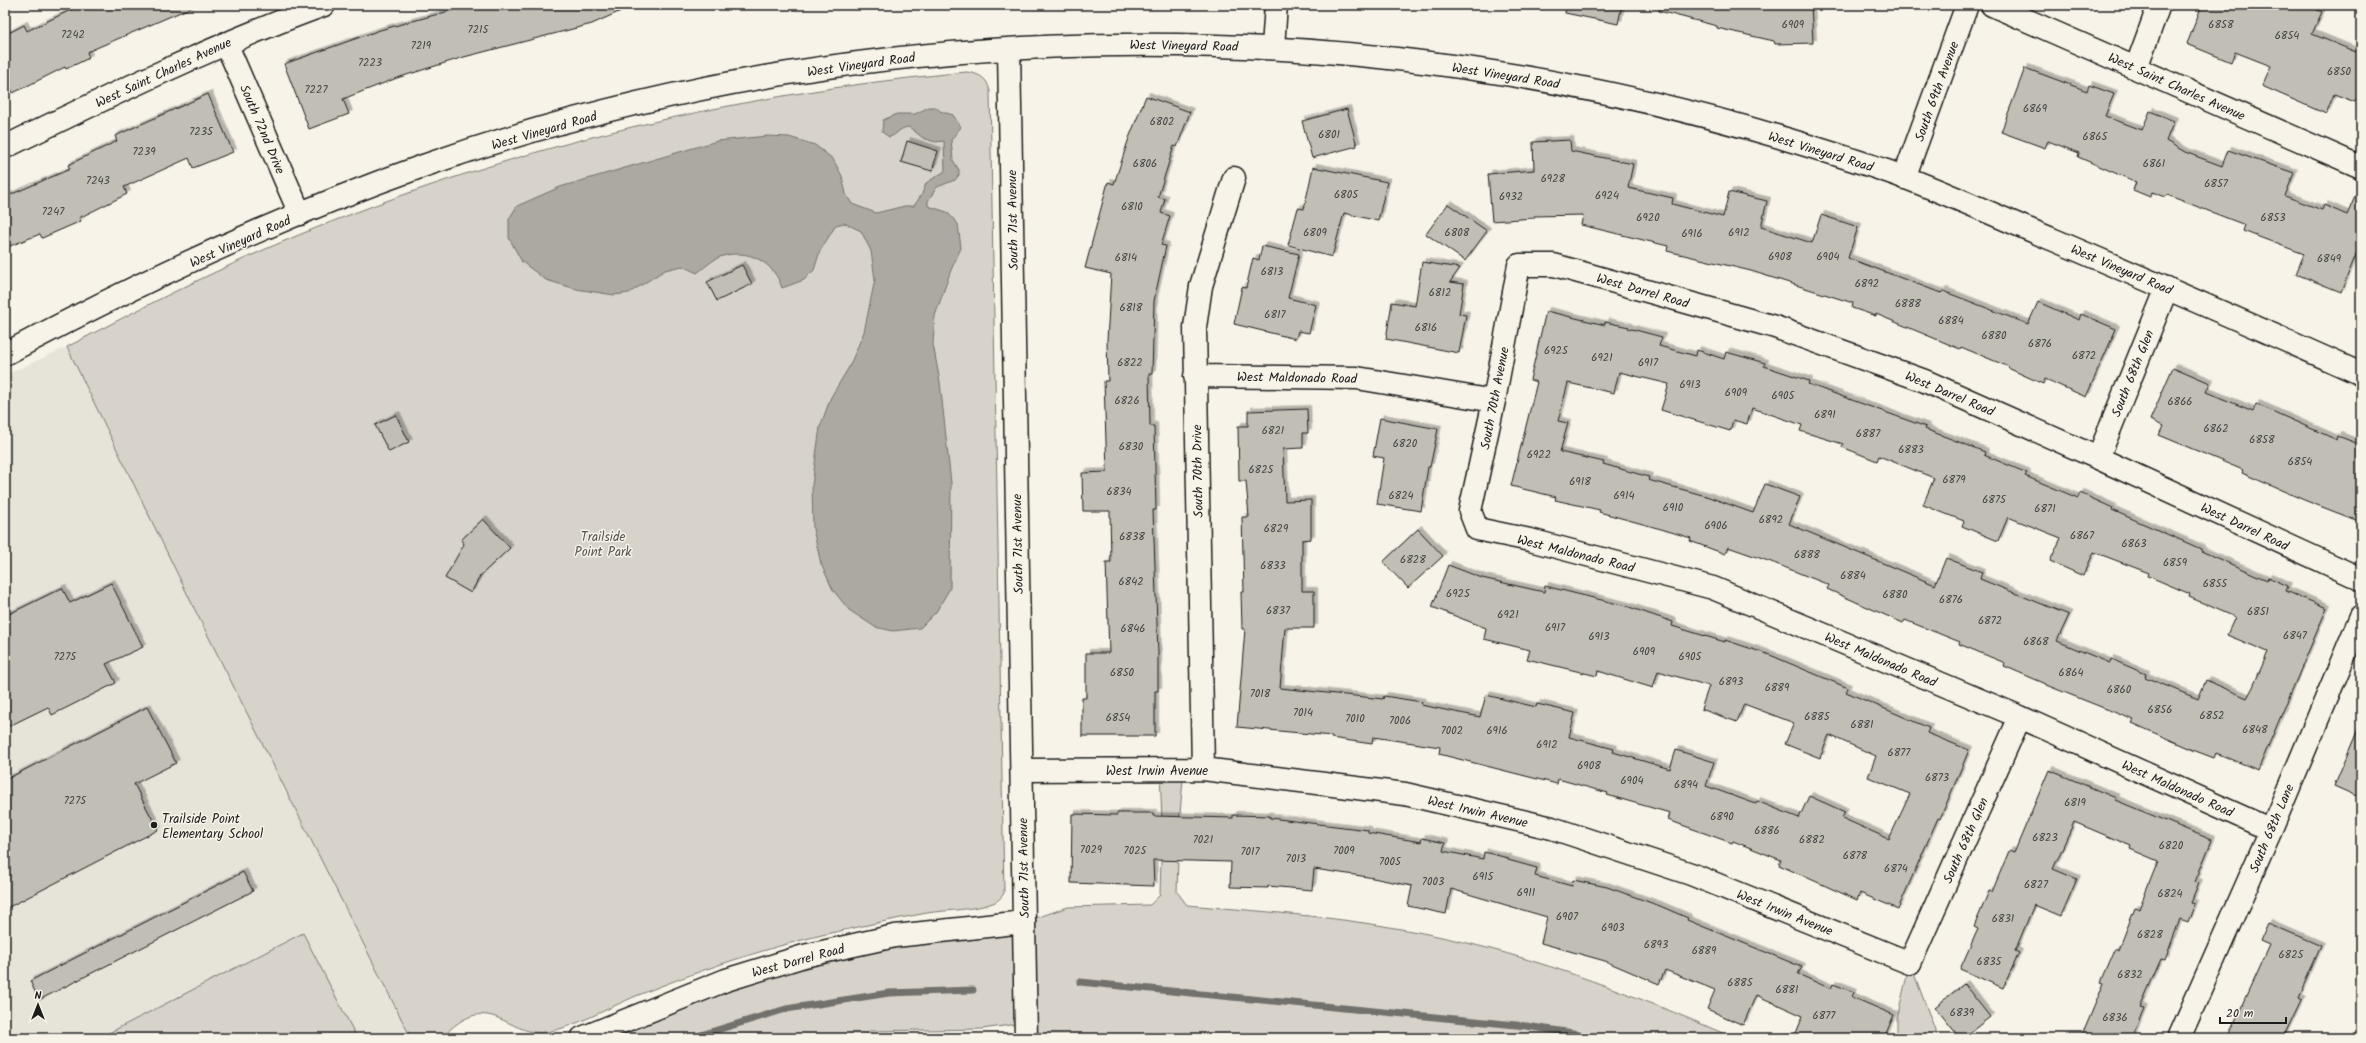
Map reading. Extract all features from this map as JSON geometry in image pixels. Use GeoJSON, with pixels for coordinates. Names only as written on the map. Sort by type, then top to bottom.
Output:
{"type":"FeatureCollection","features":[{"type":"Feature","properties":{"kind":"street","name":"West Saint Charles Avenue"},"geometry":{"type":"LineString","coordinates":[[5,147],[226,43],[324,5]]}},
{"type":"Feature","properties":{"kind":"street"},"geometry":{"type":"LineString","coordinates":[[1274,47],[1276,5]]}},
{"type":"Feature","properties":{"kind":"street","name":"South 69th Avenue"},"geometry":{"type":"LineString","coordinates":[[1904,178],[1967,5]]}},
{"type":"Feature","properties":{"kind":"street","name":"West Saint Charles Avenue"},"geometry":{"type":"LineString","coordinates":[[1992,5],[2361,167]]}},
{"type":"Feature","properties":{"kind":"street"},"geometry":{"type":"LineString","coordinates":[[2136,68],[2159,5]]}},
{"type":"Feature","properties":{"kind":"street","name":"South 72nd Drive"},"geometry":{"type":"LineString","coordinates":[[226,43],[300,214]]}},
{"type":"Feature","properties":{"kind":"street","name":"West Vineyard Road"},"geometry":{"type":"LineString","coordinates":[[5,354],[92,307],[300,214],[425,166],[630,106],[716,87],[897,58],[1009,49],[1130,44],[1274,47],[1421,62],[1571,86],[1770,134],[1904,178],[2167,288],[2361,374]]}},
{"type":"Feature","properties":{"kind":"street","name":"South 71st Avenue"},"geometry":{"type":"LineString","coordinates":[[1009,49],[1026,1038]]}},
{"type":"Feature","properties":{"kind":"street","name":"South 70th Drive"},"geometry":{"type":"LineString","coordinates":[[1203,769],[1195,327],[1201,286],[1234,178]]}},
{"type":"Feature","properties":{"kind":"street","name":"South 70th Avenue"},"geometry":{"type":"LineString","coordinates":[[1477,529],[1470,511],[1494,401],[1519,265]]}},
{"type":"Feature","properties":{"kind":"street","name":"West Darrel Road"},"geometry":{"type":"LineString","coordinates":[[1519,265],[1554,265],[1775,327],[1925,381],[2098,458],[2361,580]]}},
{"type":"Feature","properties":{"kind":"street","name":"South 68th Glen"},"geometry":{"type":"LineString","coordinates":[[2098,458],[2167,288]]}},
{"type":"Feature","properties":{"kind":"street","name":"West Maldonado Road"},"geometry":{"type":"LineString","coordinates":[[1195,376],[1358,378],[1494,401]]}},
{"type":"Feature","properties":{"kind":"street","name":"West Maldonado Road"},"geometry":{"type":"LineString","coordinates":[[1477,529],[1530,540],[1713,588],[2020,717],[2271,830]]}},
{"type":"Feature","properties":{"kind":"street","name":"South 68th Lane"},"geometry":{"type":"LineString","coordinates":[[2179,1038],[2271,830],[2361,616]]}},
{"type":"Feature","properties":{"kind":"street","name":"South 68th Glen"},"geometry":{"type":"LineString","coordinates":[[1910,964],[2020,717]]}},
{"type":"Feature","properties":{"kind":"street","name":"West Irwin Avenue"},"geometry":{"type":"LineString","coordinates":[[1022,770],[1203,769],[1405,794],[1552,828],[1691,874],[1910,964]]}},
{"type":"Feature","properties":{"kind":"street","name":"West Darrel Road"},"geometry":{"type":"LineString","coordinates":[[582,1038],[726,980],[804,956],[895,936],[1024,922]]}},
{"type":"Feature","properties":{"kind":"shaded area"},"geometry":{"type":"Polygon","coordinates":[[[929,107],[936,107],[940,111],[953,115],[961,127],[951,140],[953,160],[959,170],[959,175],[955,180],[937,187],[928,201],[928,206],[947,212],[958,224],[961,248],[951,270],[935,316],[933,344],[940,382],[951,483],[950,588],[936,612],[920,628],[893,631],[875,627],[849,610],[833,590],[821,564],[813,529],[812,485],[820,427],[831,397],[849,367],[864,332],[875,279],[871,251],[861,231],[844,223],[836,225],[820,251],[814,270],[804,280],[782,288],[773,271],[766,264],[749,256],[730,254],[717,258],[697,273],[682,266],[665,270],[629,293],[614,295],[576,289],[546,280],[522,262],[509,238],[509,219],[517,206],[560,187],[717,141],[767,136],[789,137],[815,145],[833,159],[842,176],[846,194],[852,204],[876,213],[905,206],[914,206],[922,194],[926,183],[945,171],[944,141],[935,142],[923,138],[909,127],[902,129],[889,137],[882,132],[883,120],[897,114],[915,114],[929,107]]]}},
{"type":"Feature","properties":{"kind":"shaded area","name":"Trailside Point Elementary School"},"geometry":{"type":"Polygon","coordinates":[[[67,347],[196,612],[411,1038],[5,1038],[5,375],[67,347]]]}},
{"type":"Feature","properties":{"kind":"green space","name":"Trailside Point Park"},"geometry":{"type":"Polygon","coordinates":[[[967,72],[982,77],[987,83],[990,91],[1004,893],[1001,898],[986,905],[889,920],[802,940],[754,954],[706,969],[659,987],[557,1030],[534,1032],[494,1017],[484,1015],[473,1016],[461,1021],[449,1030],[444,1038],[411,1038],[196,612],[67,347],[217,271],[268,248],[352,214],[437,183],[524,156],[611,132],[699,112],[787,95],[877,82],[967,72]]]}},
{"type":"Feature","properties":{"kind":"green space"},"geometry":{"type":"Polygon","coordinates":[[[1184,769],[1179,824],[1177,892],[1187,905],[1294,914],[1374,924],[1444,937],[1529,960],[1570,973],[1653,1004],[1734,1038],[1026,1038],[1025,1023],[982,1029],[869,1031],[864,1038],[582,1038],[726,980],[1024,922],[1068,907],[1150,905],[1160,895],[1162,822],[1160,770],[1184,769]]]}},
{"type":"Feature","properties":{"kind":"green space"},"geometry":{"type":"Polygon","coordinates":[[[303,933],[357,1038],[99,1038],[303,933]]]}},
{"type":"Feature","properties":{"kind":"green space"},"geometry":{"type":"Polygon","coordinates":[[[1910,963],[1938,1038],[1897,1038],[1897,1018],[1910,963]]]}},
{"type":"Feature","properties":{"kind":"building"},"geometry":{"type":"Polygon","coordinates":[[[81,5],[197,5],[87,52],[89,58],[66,69],[65,67],[13,93],[5,76],[5,35],[24,25],[27,31],[81,5]]]}},
{"type":"Feature","properties":{"kind":"building"},"geometry":{"type":"Polygon","coordinates":[[[471,5],[634,5],[592,24],[464,57],[397,78],[343,99],[349,114],[309,129],[284,64],[380,30],[471,5]]]}},
{"type":"Feature","properties":{"kind":"building"},"geometry":{"type":"Polygon","coordinates":[[[1566,5],[1622,5],[1618,24],[1565,13],[1566,5]]]}},
{"type":"Feature","properties":{"kind":"building"},"geometry":{"type":"Polygon","coordinates":[[[1659,5],[1811,5],[1813,43],[1775,44],[1774,41],[1717,28],[1717,26],[1659,11],[1659,5]]]}},
{"type":"Feature","properties":{"kind":"building"},"geometry":{"type":"Polygon","coordinates":[[[2202,5],[2306,5],[2322,12],[2312,34],[2361,54],[2361,88],[2355,102],[2334,94],[2326,114],[2262,86],[2271,66],[2235,52],[2231,62],[2187,44],[2202,5]]]}},
{"type":"Feature","properties":{"kind":"building"},"geometry":{"type":"Polygon","coordinates":[[[2025,68],[2087,91],[2089,85],[2114,94],[2105,116],[2142,130],[2150,111],[2174,121],[2166,141],[2185,152],[2222,166],[2228,150],[2294,173],[2285,196],[2322,210],[2324,205],[2347,215],[2361,183],[2361,242],[2341,292],[2296,274],[2304,254],[2243,231],[2245,225],[2167,195],[2166,197],[2152,192],[2150,197],[2133,190],[2136,182],[2078,157],[2079,153],[2048,141],[2045,148],[2001,132],[2025,68]]]}},
{"type":"Feature","properties":{"kind":"building"},"geometry":{"type":"Polygon","coordinates":[[[208,94],[233,152],[193,168],[189,158],[124,187],[127,194],[79,218],[81,221],[42,238],[40,234],[5,248],[5,197],[70,169],[68,165],[117,141],[115,136],[208,94]]]}},
{"type":"Feature","properties":{"kind":"building"},"geometry":{"type":"Polygon","coordinates":[[[1146,96],[1190,112],[1177,147],[1174,146],[1158,197],[1165,199],[1161,213],[1170,216],[1161,245],[1166,246],[1154,301],[1152,374],[1149,374],[1150,426],[1154,426],[1156,510],[1153,510],[1158,653],[1158,691],[1155,691],[1155,736],[1082,736],[1082,698],[1086,698],[1086,653],[1109,653],[1106,562],[1111,562],[1110,511],[1083,511],[1082,473],[1107,472],[1104,381],[1108,381],[1107,340],[1111,274],[1085,268],[1108,182],[1114,184],[1129,138],[1146,96]]]}},
{"type":"Feature","properties":{"kind":"building"},"geometry":{"type":"Polygon","coordinates":[[[1347,109],[1357,146],[1312,158],[1302,121],[1347,109]]]}},
{"type":"Feature","properties":{"kind":"building"},"geometry":{"type":"Polygon","coordinates":[[[1570,140],[1571,151],[1633,164],[1628,188],[1673,198],[1672,204],[1723,217],[1729,192],[1767,201],[1761,227],[1812,243],[1821,215],[1858,227],[1848,258],[1941,293],[1943,291],[2028,324],[2038,302],[2079,320],[2081,314],[2116,329],[2086,397],[2045,379],[2043,384],[2008,368],[2009,367],[1961,347],[1960,349],[1876,314],[1876,316],[1852,308],[1853,303],[1751,271],[1667,251],[1668,246],[1581,225],[1583,215],[1534,216],[1534,218],[1492,221],[1488,174],[1534,170],[1533,142],[1570,140]]]}},
{"type":"Feature","properties":{"kind":"building"},"geometry":{"type":"Polygon","coordinates":[[[907,141],[938,151],[932,171],[901,162],[907,141]]]}},
{"type":"Feature","properties":{"kind":"building"},"geometry":{"type":"Polygon","coordinates":[[[1313,167],[1387,182],[1378,221],[1344,213],[1332,257],[1288,245],[1298,208],[1304,209],[1313,167]]]}},
{"type":"Feature","properties":{"kind":"building"},"geometry":{"type":"Polygon","coordinates":[[[1448,204],[1487,231],[1465,261],[1426,234],[1448,204]]]}},
{"type":"Feature","properties":{"kind":"building"},"geometry":{"type":"Polygon","coordinates":[[[1262,246],[1299,254],[1288,298],[1316,305],[1309,333],[1298,331],[1296,339],[1234,324],[1242,287],[1246,288],[1253,258],[1259,260],[1262,246]]]}},
{"type":"Feature","properties":{"kind":"building"},"geometry":{"type":"Polygon","coordinates":[[[1422,262],[1460,268],[1450,282],[1464,284],[1459,314],[1466,315],[1459,353],[1386,339],[1392,302],[1415,306],[1422,262]]]}},
{"type":"Feature","properties":{"kind":"building"},"geometry":{"type":"Polygon","coordinates":[[[742,265],[752,284],[717,301],[707,282],[742,265]]]}},
{"type":"Feature","properties":{"kind":"building"},"geometry":{"type":"Polygon","coordinates":[[[1546,311],[1605,325],[1605,322],[1629,327],[1628,328],[1662,337],[1659,346],[1696,356],[1697,350],[1724,359],[1726,352],[1765,363],[1764,366],[1809,381],[1808,384],[1926,427],[1925,429],[1985,452],[1984,455],[2027,473],[2025,476],[2078,498],[2080,493],[2113,508],[2112,510],[2201,549],[2201,551],[2267,580],[2268,577],[2288,586],[2286,591],[2327,608],[2258,770],[2216,753],[2214,758],[2132,723],[2134,720],[2046,685],[2004,666],[2005,663],[1959,644],[1960,642],[1905,620],[1903,623],[1827,589],[1829,585],[1774,563],[1728,547],[1725,554],[1690,541],[1691,538],[1599,512],[1600,510],[1555,500],[1556,497],[1511,486],[1537,382],[1530,380],[1546,311]],[[1619,372],[1614,393],[1568,383],[1558,421],[1568,423],[1560,452],[1604,462],[1603,464],[1649,477],[1648,480],[1706,496],[1753,513],[1765,484],[1800,497],[1789,524],[1935,585],[1946,558],[1982,572],[1980,579],[2069,615],[2057,641],[2110,663],[2111,659],[2146,674],[2145,677],[2198,699],[2206,680],[2247,698],[2253,687],[2268,652],[2227,635],[2235,617],[2189,597],[2190,594],[2148,576],[2149,573],[2094,552],[2083,576],[2050,561],[2061,538],[2008,517],[1998,541],[1962,526],[1964,521],[1923,505],[1934,478],[1879,456],[1877,461],[1842,447],[1843,444],[1800,431],[1802,425],[1752,408],[1747,424],[1733,420],[1730,431],[1661,410],[1669,384],[1619,372]]]}},
{"type":"Feature","properties":{"kind":"building"},"geometry":{"type":"Polygon","coordinates":[[[2173,367],[2210,383],[2206,392],[2253,411],[2256,404],[2337,440],[2338,436],[2361,445],[2361,522],[2304,500],[2242,473],[2243,470],[2159,435],[2163,426],[2150,420],[2173,367]]]}},
{"type":"Feature","properties":{"kind":"building"},"geometry":{"type":"Polygon","coordinates":[[[1307,409],[1308,433],[1303,433],[1303,448],[1283,449],[1285,501],[1311,500],[1311,539],[1302,540],[1302,591],[1314,591],[1314,628],[1285,628],[1280,688],[1383,699],[1384,696],[1422,702],[1421,705],[1480,717],[1486,695],[1536,707],[1537,704],[1575,713],[1569,737],[1614,749],[1613,752],[1670,769],[1676,750],[1714,762],[1706,786],[1756,804],[1757,801],[1799,818],[1809,796],[1845,812],[1842,818],[1889,839],[1910,794],[1868,777],[1876,756],[1829,735],[1820,758],[1785,744],[1794,723],[1744,704],[1737,722],[1701,709],[1709,686],[1658,671],[1653,688],[1598,671],[1597,676],[1527,659],[1530,650],[1484,639],[1486,628],[1432,607],[1448,565],[1482,578],[1544,592],[1545,586],[1626,606],[1673,622],[1672,626],[1725,642],[1725,640],[1770,655],[1848,688],[1846,692],[1929,728],[1927,733],[1969,750],[1940,819],[1938,818],[1898,909],[1860,893],[1857,900],[1779,865],[1781,860],[1733,841],[1732,843],[1668,820],[1670,813],[1558,779],[1557,784],[1439,754],[1440,747],[1373,737],[1372,744],[1331,738],[1332,736],[1237,727],[1245,629],[1242,629],[1241,592],[1244,592],[1242,517],[1249,517],[1246,481],[1239,481],[1238,426],[1248,426],[1248,411],[1307,409]]]}},
{"type":"Feature","properties":{"kind":"building"},"geometry":{"type":"Polygon","coordinates":[[[396,415],[409,442],[389,452],[375,425],[396,415]]]}},
{"type":"Feature","properties":{"kind":"building"},"geometry":{"type":"Polygon","coordinates":[[[1380,418],[1438,429],[1430,467],[1428,467],[1421,511],[1377,504],[1384,458],[1373,456],[1380,418]]]}},
{"type":"Feature","properties":{"kind":"building"},"geometry":{"type":"Polygon","coordinates":[[[483,519],[510,548],[480,576],[471,593],[445,578],[464,544],[461,540],[483,519]]]}},
{"type":"Feature","properties":{"kind":"building"},"geometry":{"type":"Polygon","coordinates":[[[1418,529],[1443,556],[1408,588],[1383,562],[1418,529]]]}},
{"type":"Feature","properties":{"kind":"building"},"geometry":{"type":"Polygon","coordinates":[[[111,583],[143,647],[106,664],[116,683],[52,715],[48,707],[5,728],[5,616],[62,588],[70,603],[111,583]]]}},
{"type":"Feature","properties":{"kind":"building"},"geometry":{"type":"Polygon","coordinates":[[[147,707],[176,763],[134,784],[158,830],[5,909],[5,780],[147,707]]]}},
{"type":"Feature","properties":{"kind":"building"},"geometry":{"type":"Polygon","coordinates":[[[2361,722],[2361,798],[2334,786],[2361,722]]]}},
{"type":"Feature","properties":{"kind":"building"},"geometry":{"type":"Polygon","coordinates":[[[2049,770],[2116,798],[2115,800],[2212,840],[2195,882],[2199,883],[2191,903],[2195,904],[2188,922],[2180,919],[2165,960],[2161,959],[2140,1007],[2144,1008],[2132,1038],[2081,1038],[2104,983],[2101,982],[2116,947],[2119,949],[2135,908],[2139,909],[2158,861],[2130,849],[2131,846],[2074,822],[2053,869],[2077,879],[2061,916],[2034,905],[2015,951],[2019,953],[2003,988],[1960,969],[1978,929],[1974,927],[1989,891],[1992,892],[2009,851],[2014,853],[2049,770]]]}},
{"type":"Feature","properties":{"kind":"building"},"geometry":{"type":"Polygon","coordinates":[[[1117,813],[1153,813],[1153,816],[1233,818],[1233,815],[1270,816],[1270,818],[1368,830],[1368,833],[1421,842],[1422,838],[1445,843],[1443,851],[1483,859],[1484,852],[1508,858],[1508,860],[1537,868],[1535,876],[1572,886],[1573,880],[1607,887],[1660,906],[1688,918],[1687,920],[1802,967],[1798,974],[1831,989],[1833,984],[1854,992],[1852,997],[1894,1015],[1884,1038],[1794,1038],[1803,1016],[1756,995],[1743,1025],[1707,1009],[1715,990],[1665,970],[1659,984],[1605,961],[1541,943],[1547,917],[1451,889],[1446,914],[1408,906],[1412,886],[1368,877],[1314,869],[1312,890],[1268,886],[1268,888],[1230,887],[1231,862],[1153,860],[1154,886],[1071,883],[1072,814],[1117,815],[1117,813]]]}},
{"type":"Feature","properties":{"kind":"building"},"geometry":{"type":"Polygon","coordinates":[[[243,872],[253,891],[39,1000],[30,981],[243,872]]]}},
{"type":"Feature","properties":{"kind":"building"},"geometry":{"type":"Polygon","coordinates":[[[2268,923],[2321,946],[2298,998],[2302,1000],[2284,1038],[2227,1038],[2269,945],[2260,941],[2268,923]]]}},
{"type":"Feature","properties":{"kind":"building"},"geometry":{"type":"Polygon","coordinates":[[[1964,984],[1990,1017],[1963,1038],[1960,1038],[1935,1007],[1964,984]]]}},
{"type":"Feature","properties":{"kind":"waterway"},"geometry":{"type":"LineString","coordinates":[[1080,982],[1526,1026],[1573,1033],[1586,1038]]}},
{"type":"Feature","properties":{"kind":"waterway"},"geometry":{"type":"LineString","coordinates":[[691,1038],[786,1009],[889,993],[973,990]]}},
{"type":"Feature","properties":{"kind":"place","name":"Trailside Point Elementary School"},"geometry":{"type":"Point","coordinates":[154,825]}}]}
